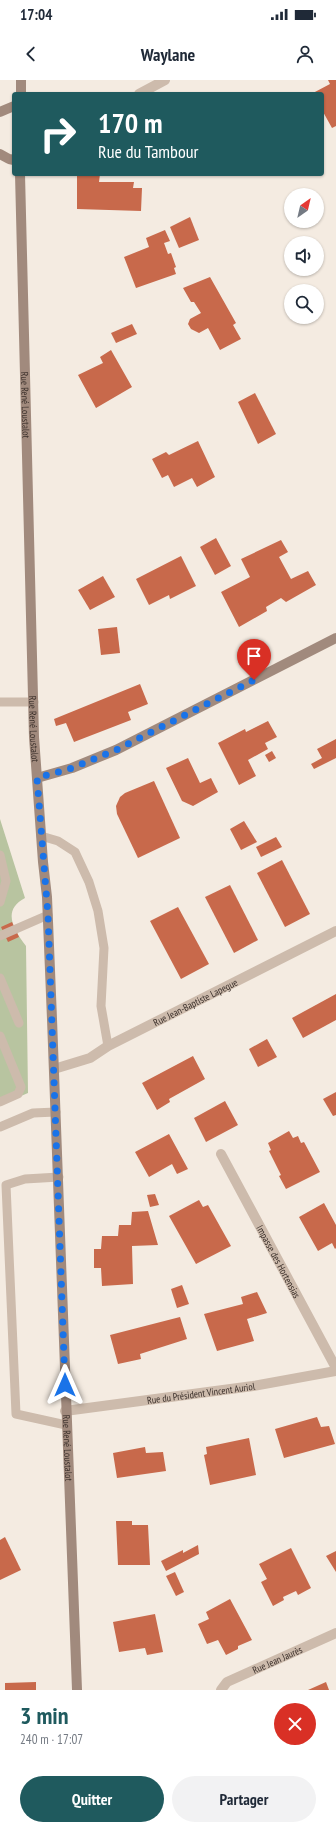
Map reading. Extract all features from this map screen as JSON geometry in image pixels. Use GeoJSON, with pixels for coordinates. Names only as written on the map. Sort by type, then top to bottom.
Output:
{"type":"FeatureCollection","features":[{"type":"Feature","properties":{"kind":"street"},"geometry":{"type":"LineString","coordinates":[[21,80],[21,92]]}},
{"type":"Feature","properties":{"kind":"street"},"geometry":{"type":"LineString","coordinates":[[143,92],[165,80]]}},
{"type":"Feature","properties":{"kind":"street"},"geometry":{"type":"LineString","coordinates":[[0,112],[12,107]]}},
{"type":"Feature","properties":{"kind":"street"},"geometry":{"type":"LineString","coordinates":[[0,154],[12,160]]}},
{"type":"Feature","properties":{"kind":"street","name":"Rue René Loustalot"},"geometry":{"type":"LineString","coordinates":[[20,176],[34,702],[37,778],[48,915],[56,1112],[65,1412],[77,1690]]}},
{"type":"Feature","properties":{"kind":"street"},"geometry":{"type":"LineString","coordinates":[[37,778],[72,768],[116,750],[336,638]]}},
{"type":"Feature","properties":{"kind":"street","name":"Rue Jean-Baptiste Lapegue"},"geometry":{"type":"LineString","coordinates":[[54,1069],[90,1058],[108,1046],[336,931]]}},
{"type":"Feature","properties":{"kind":"street","name":"Impasse des Hortensias"},"geometry":{"type":"LineString","coordinates":[[221,1154],[336,1369]]}},
{"type":"Feature","properties":{"kind":"street","name":"Rue du Président Vincent Auriol"},"geometry":{"type":"LineString","coordinates":[[65,1412],[252,1386],[336,1369]]}},
{"type":"Feature","properties":{"kind":"street","name":"Rue Jean Jaurès"},"geometry":{"type":"LineString","coordinates":[[221,1690],[227,1682],[336,1633]]}},
{"type":"Feature","properties":{"kind":"lane"},"geometry":{"type":"LineString","coordinates":[[0,702],[34,702]]}},
{"type":"Feature","properties":{"kind":"lane"},"geometry":{"type":"LineString","coordinates":[[41,836],[58,841],[75,852],[89,882],[98,911],[104,948],[101,1006],[108,1046]]}},
{"type":"Feature","properties":{"kind":"lane"},"geometry":{"type":"LineString","coordinates":[[0,855],[6,881],[0,902]]}},
{"type":"Feature","properties":{"kind":"lane"},"geometry":{"type":"LineString","coordinates":[[0,936],[48,915]]}},
{"type":"Feature","properties":{"kind":"lane"},"geometry":{"type":"LineString","coordinates":[[0,978],[19,1023]]}},
{"type":"Feature","properties":{"kind":"lane"},"geometry":{"type":"LineString","coordinates":[[0,1036],[22,1087],[18,1094],[1,1098]]}},
{"type":"Feature","properties":{"kind":"lane"},"geometry":{"type":"LineString","coordinates":[[0,1127],[33,1113],[56,1112]]}},
{"type":"Feature","properties":{"kind":"lane"},"geometry":{"type":"LineString","coordinates":[[58,1177],[25,1179],[6,1185],[16,1414],[66,1425]]}},
{"type":"Feature","properties":{"kind":"green space"},"geometry":{"type":"Polygon","coordinates":[[[0,819],[25,898],[14,908],[12,920],[17,933],[26,946],[28,1093],[0,1105],[0,819]]]}},
{"type":"Feature","properties":{"kind":"building"},"geometry":{"type":"Polygon","coordinates":[[[328,80],[336,80],[336,126],[332,128],[324,114],[324,92],[315,92],[330,84],[328,80]]]}},
{"type":"Feature","properties":{"kind":"building"},"geometry":{"type":"Polygon","coordinates":[[[77,176],[100,176],[99,182],[134,182],[133,188],[142,188],[141,211],[77,209],[77,176]]]}},
{"type":"Feature","properties":{"kind":"building"},"geometry":{"type":"Polygon","coordinates":[[[190,217],[199,240],[179,248],[170,227],[190,217]]]}},
{"type":"Feature","properties":{"kind":"building"},"geometry":{"type":"Polygon","coordinates":[[[165,230],[170,241],[164,243],[168,254],[171,253],[176,267],[174,268],[176,274],[136,288],[124,257],[149,247],[146,238],[165,230]]]}},
{"type":"Feature","properties":{"kind":"building"},"geometry":{"type":"Polygon","coordinates":[[[210,277],[236,323],[233,325],[241,339],[220,350],[208,328],[199,333],[191,329],[188,324],[190,319],[201,313],[194,302],[191,302],[183,288],[210,277]]]}},
{"type":"Feature","properties":{"kind":"building"},"geometry":{"type":"Polygon","coordinates":[[[132,324],[137,334],[116,343],[111,333],[132,324]]]}},
{"type":"Feature","properties":{"kind":"building"},"geometry":{"type":"Polygon","coordinates":[[[111,350],[132,387],[96,408],[78,375],[103,363],[100,357],[111,350]]]}},
{"type":"Feature","properties":{"kind":"building"},"geometry":{"type":"Polygon","coordinates":[[[255,393],[276,434],[258,444],[238,402],[255,393]]]}},
{"type":"Feature","properties":{"kind":"building"},"geometry":{"type":"Polygon","coordinates":[[[198,441],[215,477],[197,487],[192,478],[174,487],[168,475],[162,478],[152,459],[166,452],[169,455],[198,441]]]}},
{"type":"Feature","properties":{"kind":"building"},"geometry":{"type":"Polygon","coordinates":[[[216,538],[231,566],[215,575],[200,547],[216,538]]]}},
{"type":"Feature","properties":{"kind":"building"},"geometry":{"type":"Polygon","coordinates":[[[281,540],[288,552],[279,557],[291,579],[308,571],[316,585],[286,602],[281,598],[266,607],[267,611],[239,627],[221,592],[250,577],[241,559],[281,540]]]}},
{"type":"Feature","properties":{"kind":"building"},"geometry":{"type":"Polygon","coordinates":[[[181,556],[196,586],[170,599],[169,595],[149,605],[136,579],[181,556]]]}},
{"type":"Feature","properties":{"kind":"building"},"geometry":{"type":"Polygon","coordinates":[[[103,576],[115,597],[90,610],[78,590],[103,576]]]}},
{"type":"Feature","properties":{"kind":"building"},"geometry":{"type":"Polygon","coordinates":[[[117,627],[120,653],[101,655],[98,629],[117,627]]]}},
{"type":"Feature","properties":{"kind":"building"},"geometry":{"type":"Polygon","coordinates":[[[140,684],[148,704],[128,712],[131,720],[74,742],[66,723],[56,726],[54,719],[140,684]]]}},
{"type":"Feature","properties":{"kind":"building"},"geometry":{"type":"Polygon","coordinates":[[[268,721],[277,737],[265,743],[268,749],[248,760],[256,776],[239,785],[218,743],[245,729],[246,732],[268,721]]]}},
{"type":"Feature","properties":{"kind":"building"},"geometry":{"type":"Polygon","coordinates":[[[336,739],[336,758],[314,769],[311,764],[322,758],[317,749],[336,739]]]}},
{"type":"Feature","properties":{"kind":"building"},"geometry":{"type":"Polygon","coordinates":[[[272,751],[276,758],[269,762],[265,755],[272,751]]]}},
{"type":"Feature","properties":{"kind":"building"},"geometry":{"type":"Polygon","coordinates":[[[188,758],[200,783],[211,778],[218,792],[193,806],[182,801],[166,768],[188,758]]]}},
{"type":"Feature","properties":{"kind":"building"},"geometry":{"type":"Polygon","coordinates":[[[154,781],[180,838],[138,858],[117,814],[116,806],[120,797],[125,793],[154,781]]]}},
{"type":"Feature","properties":{"kind":"building"},"geometry":{"type":"Polygon","coordinates":[[[244,821],[257,842],[241,850],[230,829],[244,821]]]}},
{"type":"Feature","properties":{"kind":"building"},"geometry":{"type":"Polygon","coordinates":[[[276,837],[282,847],[261,857],[256,847],[276,837]]]}},
{"type":"Feature","properties":{"kind":"building"},"geometry":{"type":"Polygon","coordinates":[[[282,860],[310,914],[285,927],[257,873],[282,860]]]}},
{"type":"Feature","properties":{"kind":"building"},"geometry":{"type":"Polygon","coordinates":[[[230,885],[258,940],[234,953],[205,897],[230,885]]]}},
{"type":"Feature","properties":{"kind":"building"},"geometry":{"type":"Polygon","coordinates":[[[178,907],[209,964],[181,979],[150,921],[178,907]]]}},
{"type":"Feature","properties":{"kind":"building"},"geometry":{"type":"Polygon","coordinates":[[[12,922],[19,937],[8,942],[1,927],[12,922]]]}},
{"type":"Feature","properties":{"kind":"building"},"geometry":{"type":"Polygon","coordinates":[[[336,994],[336,1020],[303,1038],[292,1018],[336,994]]]}},
{"type":"Feature","properties":{"kind":"building"},"geometry":{"type":"Polygon","coordinates":[[[267,1039],[277,1057],[258,1067],[249,1049],[267,1039]]]}},
{"type":"Feature","properties":{"kind":"building"},"geometry":{"type":"Polygon","coordinates":[[[193,1056],[205,1079],[169,1099],[170,1102],[157,1110],[142,1083],[193,1056]]]}},
{"type":"Feature","properties":{"kind":"building"},"geometry":{"type":"Polygon","coordinates":[[[336,1092],[336,1115],[333,1116],[323,1099],[336,1092]]]}},
{"type":"Feature","properties":{"kind":"building"},"geometry":{"type":"Polygon","coordinates":[[[225,1101],[238,1125],[206,1142],[194,1118],[225,1101]]]}},
{"type":"Feature","properties":{"kind":"building"},"geometry":{"type":"Polygon","coordinates":[[[289,1131],[293,1138],[298,1136],[301,1143],[304,1142],[320,1172],[286,1189],[269,1151],[271,1150],[268,1143],[289,1131]]]}},
{"type":"Feature","properties":{"kind":"building"},"geometry":{"type":"Polygon","coordinates":[[[169,1134],[188,1169],[177,1174],[172,1164],[149,1177],[135,1152],[169,1134]]]}},
{"type":"Feature","properties":{"kind":"building"},"geometry":{"type":"Polygon","coordinates":[[[155,1194],[159,1205],[150,1207],[147,1195],[155,1194]]]}},
{"type":"Feature","properties":{"kind":"building"},"geometry":{"type":"Polygon","coordinates":[[[199,1200],[203,1207],[208,1205],[231,1246],[196,1264],[169,1216],[199,1200]]]}},
{"type":"Feature","properties":{"kind":"building"},"geometry":{"type":"Polygon","coordinates":[[[324,1203],[336,1225],[336,1248],[335,1249],[332,1243],[318,1251],[299,1217],[324,1203]]]}},
{"type":"Feature","properties":{"kind":"building"},"geometry":{"type":"Polygon","coordinates":[[[148,1211],[158,1245],[132,1246],[133,1284],[102,1286],[101,1268],[94,1268],[94,1249],[101,1249],[102,1236],[118,1236],[119,1225],[131,1225],[132,1212],[148,1211]]]}},
{"type":"Feature","properties":{"kind":"building"},"geometry":{"type":"Polygon","coordinates":[[[182,1285],[189,1304],[177,1308],[171,1289],[182,1285]]]}},
{"type":"Feature","properties":{"kind":"building"},"geometry":{"type":"Polygon","coordinates":[[[257,1292],[267,1313],[247,1319],[254,1341],[217,1351],[204,1314],[243,1304],[241,1297],[257,1292]]]}},
{"type":"Feature","properties":{"kind":"building"},"geometry":{"type":"Polygon","coordinates":[[[180,1317],[187,1339],[140,1354],[141,1359],[118,1364],[110,1335],[180,1317]]]}},
{"type":"Feature","properties":{"kind":"building"},"geometry":{"type":"Polygon","coordinates":[[[317,1417],[321,1427],[329,1426],[335,1444],[284,1458],[275,1429],[317,1417]]]}},
{"type":"Feature","properties":{"kind":"building"},"geometry":{"type":"Polygon","coordinates":[[[249,1438],[256,1475],[210,1485],[204,1455],[207,1454],[206,1447],[249,1438]]]}},
{"type":"Feature","properties":{"kind":"building"},"geometry":{"type":"Polygon","coordinates":[[[145,1447],[146,1453],[163,1452],[166,1471],[117,1478],[113,1453],[145,1447]]]}},
{"type":"Feature","properties":{"kind":"building"},"geometry":{"type":"Polygon","coordinates":[[[116,1521],[132,1521],[132,1525],[148,1525],[150,1565],[118,1565],[116,1521]]]}},
{"type":"Feature","properties":{"kind":"building"},"geometry":{"type":"Polygon","coordinates":[[[5,1537],[21,1570],[0,1580],[0,1540],[5,1537]]]}},
{"type":"Feature","properties":{"kind":"building"},"geometry":{"type":"Polygon","coordinates":[[[198,1545],[199,1554],[166,1571],[161,1561],[183,1550],[183,1553],[198,1545]]]}},
{"type":"Feature","properties":{"kind":"building"},"geometry":{"type":"Polygon","coordinates":[[[291,1548],[311,1588],[298,1595],[296,1591],[283,1597],[284,1600],[273,1606],[261,1582],[267,1579],[259,1564],[291,1548]]]}},
{"type":"Feature","properties":{"kind":"building"},"geometry":{"type":"Polygon","coordinates":[[[336,1551],[336,1572],[326,1556],[336,1551]]]}},
{"type":"Feature","properties":{"kind":"building"},"geometry":{"type":"Polygon","coordinates":[[[175,1572],[184,1592],[176,1596],[166,1576],[175,1572]]]}},
{"type":"Feature","properties":{"kind":"building"},"geometry":{"type":"Polygon","coordinates":[[[230,1599],[252,1640],[238,1646],[238,1649],[226,1655],[218,1640],[207,1644],[198,1624],[209,1619],[206,1612],[230,1599]]]}},
{"type":"Feature","properties":{"kind":"building"},"geometry":{"type":"Polygon","coordinates":[[[155,1614],[163,1652],[147,1655],[145,1648],[119,1652],[113,1622],[155,1614]]]}},
{"type":"Feature","properties":{"kind":"building"},"geometry":{"type":"Polygon","coordinates":[[[36,1682],[36,1690],[5,1690],[5,1683],[36,1682]]]}},
{"type":"Feature","properties":{"kind":"building"},"geometry":{"type":"Polygon","coordinates":[[[326,1682],[329,1690],[308,1690],[326,1682]]]}},
{"type":"Feature","properties":{"kind":"route"},"geometry":{"type":"LineString","coordinates":[[65,1385],[57,1125],[48,915],[42,862],[37,778],[72,768],[116,750],[254,680]]}}]}
